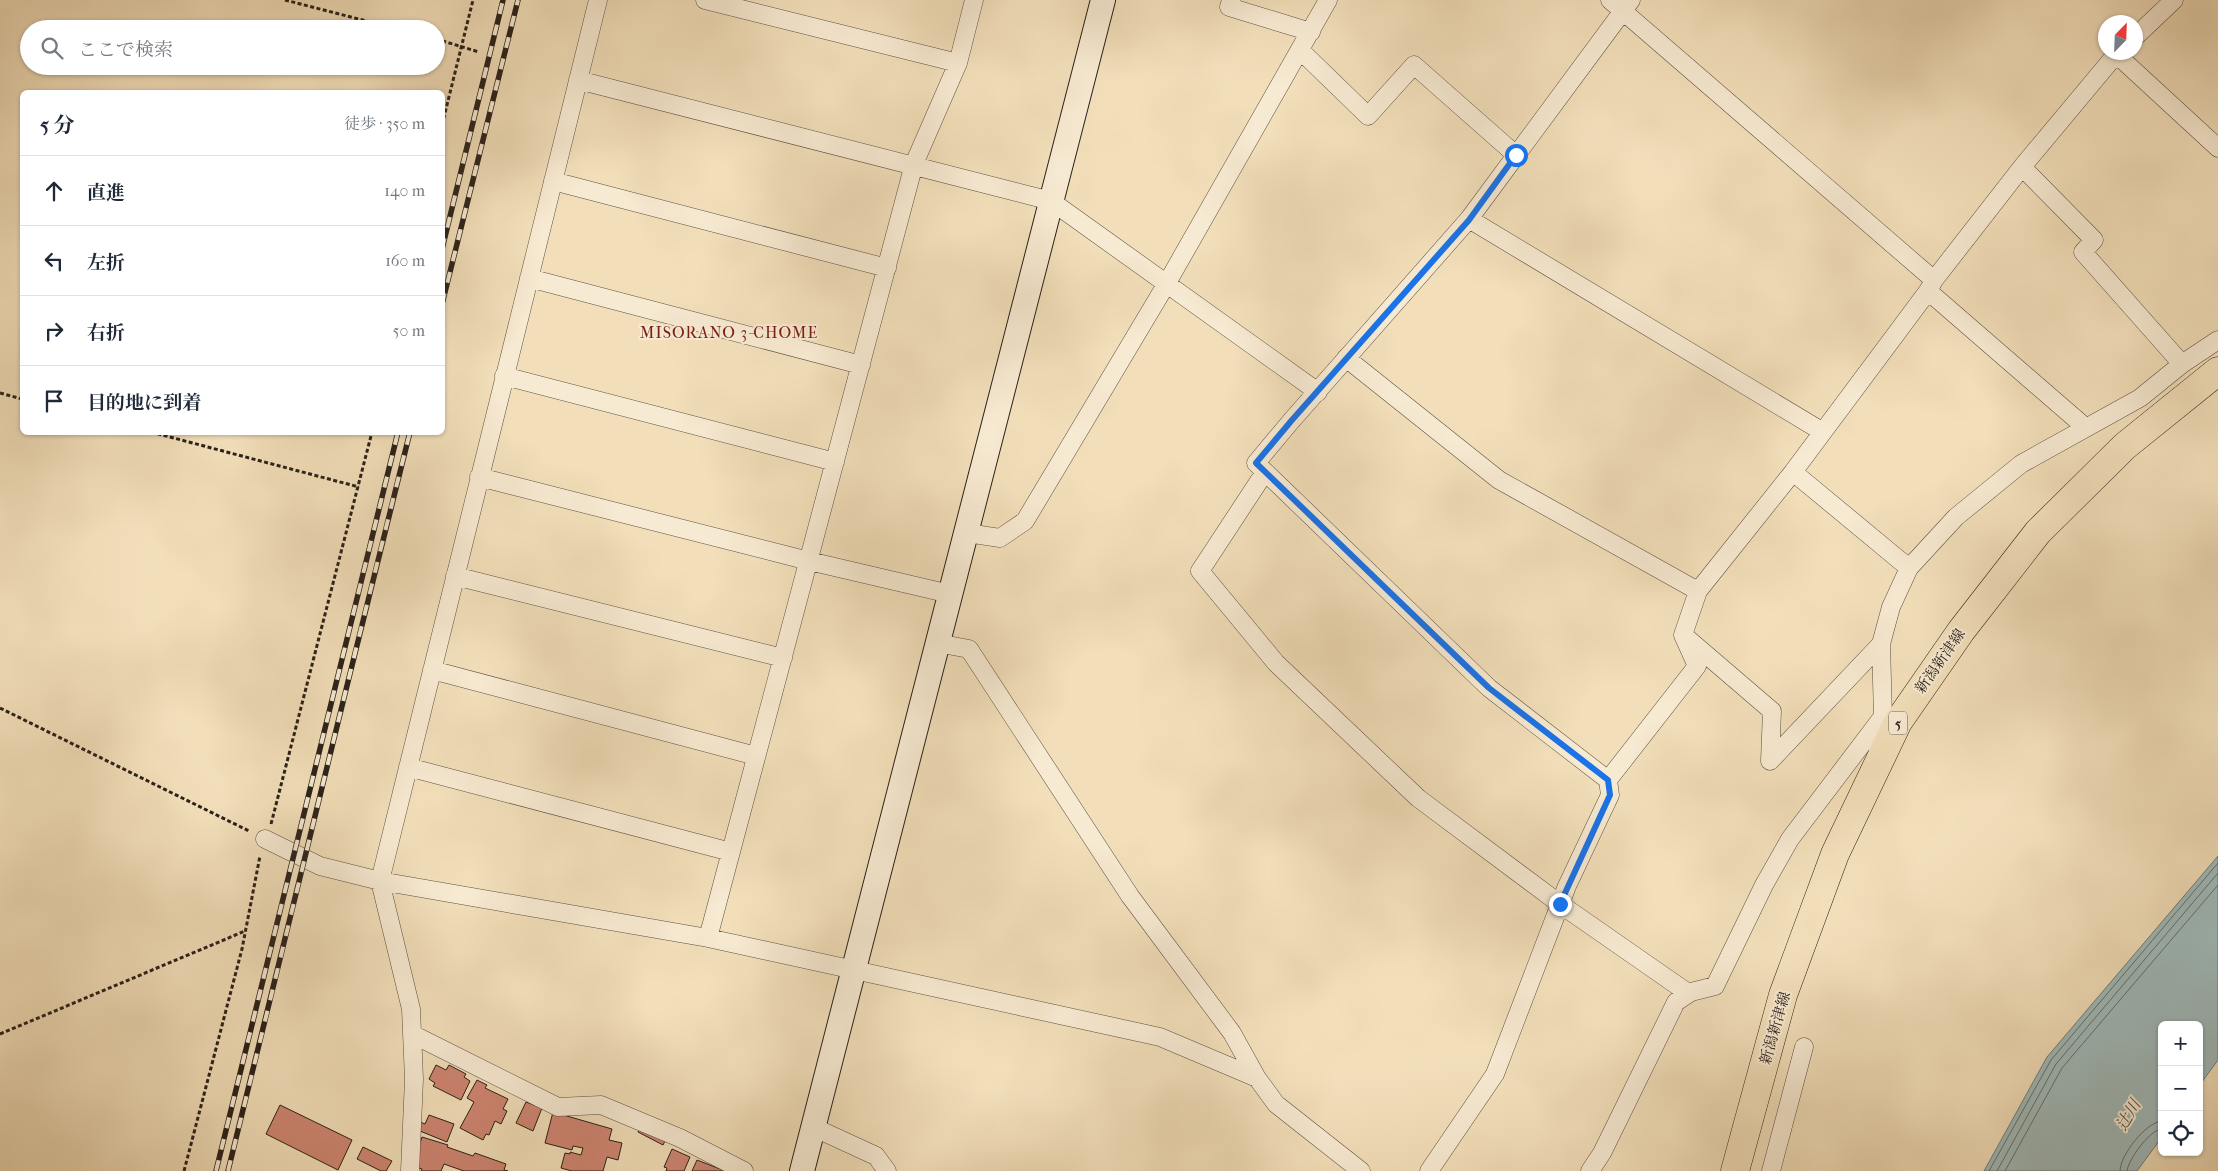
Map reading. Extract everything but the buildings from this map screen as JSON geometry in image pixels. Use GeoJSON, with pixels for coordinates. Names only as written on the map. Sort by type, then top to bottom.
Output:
{"type":"FeatureCollection","features":[{"type":"Feature","properties":{"kind":"main road","name":"新潟新津線"},"geometry":{"type":"LineString","coordinates":[[1735,1171],[1783,995],[1835,854],[1898,722],[1961,631],[2038,532],[2125,446],[2218,371]]}},
{"type":"Feature","properties":{"kind":"street"},"geometry":{"type":"LineString","coordinates":[[410,1171],[414,1079],[411,1009],[380,881],[598,0]]}},
{"type":"Feature","properties":{"kind":"street"},"geometry":{"type":"LineString","coordinates":[[705,0],[958,63]]}},
{"type":"Feature","properties":{"kind":"street"},"geometry":{"type":"LineString","coordinates":[[708,938],[914,164],[958,63],[974,0]]}},
{"type":"Feature","properties":{"kind":"street"},"geometry":{"type":"LineString","coordinates":[[802,1171],[1102,0]]}},
{"type":"Feature","properties":{"kind":"street"},"geometry":{"type":"LineString","coordinates":[[1231,0],[1229,6],[1310,32]]}},
{"type":"Feature","properties":{"kind":"street"},"geometry":{"type":"LineString","coordinates":[[966,533],[1000,538],[1025,521],[1167,283],[1328,0]]}},
{"type":"Feature","properties":{"kind":"street"},"geometry":{"type":"LineString","coordinates":[[2143,29],[2174,0]]}},
{"type":"Feature","properties":{"kind":"street"},"geometry":{"type":"LineString","coordinates":[[1429,1171],[1496,1074],[1560,904],[1610,795],[1608,780],[1489,688],[1256,463],[1346,358],[1469,220],[1621,3],[2085,427]]}},
{"type":"Feature","properties":{"kind":"street"},"geometry":{"type":"LineString","coordinates":[[1300,50],[1368,116],[1414,65],[1516,155]]}},
{"type":"Feature","properties":{"kind":"street"},"geometry":{"type":"LineString","coordinates":[[1608,780],[1697,666],[1683,635],[1698,590],[1794,472],[1931,285],[2022,167],[2111,60]]}},
{"type":"Feature","properties":{"kind":"street"},"geometry":{"type":"LineString","coordinates":[[2124,60],[2218,148]]}},
{"type":"Feature","properties":{"kind":"street"},"geometry":{"type":"LineString","coordinates":[[578,80],[914,164],[1051,201],[1318,392]]}},
{"type":"Feature","properties":{"kind":"street"},"geometry":{"type":"LineString","coordinates":[[2022,167],[2094,240],[2083,252],[2182,364]]}},
{"type":"Feature","properties":{"kind":"street"},"geometry":{"type":"LineString","coordinates":[[553,181],[887,268]]}},
{"type":"Feature","properties":{"kind":"street"},"geometry":{"type":"LineString","coordinates":[[1469,220],[1823,432]]}},
{"type":"Feature","properties":{"kind":"street"},"geometry":{"type":"LineString","coordinates":[[529,278],[861,365]]}},
{"type":"Feature","properties":{"kind":"street"},"geometry":{"type":"LineString","coordinates":[[1874,770],[1883,716],[1881,644],[1891,607],[1909,568],[1956,517],[2021,464],[2140,398],[2182,364],[2218,340]]}},
{"type":"Feature","properties":{"kind":"street"},"geometry":{"type":"LineString","coordinates":[[1346,358],[1499,480],[1698,590]]}},
{"type":"Feature","properties":{"kind":"street"},"geometry":{"type":"LineString","coordinates":[[504,376],[835,462]]}},
{"type":"Feature","properties":{"kind":"street"},"geometry":{"type":"LineString","coordinates":[[1265,472],[1200,571],[1276,663],[1418,798],[1560,904],[1688,993]]}},
{"type":"Feature","properties":{"kind":"street"},"geometry":{"type":"LineString","coordinates":[[1794,472],[1909,568]]}},
{"type":"Feature","properties":{"kind":"street"},"geometry":{"type":"LineString","coordinates":[[480,477],[808,561],[950,594]]}},
{"type":"Feature","properties":{"kind":"street"},"geometry":{"type":"LineString","coordinates":[[455,576],[782,658]]}},
{"type":"Feature","properties":{"kind":"street"},"geometry":{"type":"LineString","coordinates":[[1683,635],[1772,711],[1770,761],[1881,644]]}},
{"type":"Feature","properties":{"kind":"street"},"geometry":{"type":"LineString","coordinates":[[937,643],[969,649],[1130,896],[1232,1033],[1257,1078],[1276,1104],[1361,1171]]}},
{"type":"Feature","properties":{"kind":"street"},"geometry":{"type":"LineString","coordinates":[[432,670],[756,756]]}},
{"type":"Feature","properties":{"kind":"street"},"geometry":{"type":"LineString","coordinates":[[1590,1171],[1602,1153],[1676,1002],[1688,993],[1715,986],[1764,885],[1790,839],[1883,716]]}},
{"type":"Feature","properties":{"kind":"street"},"geometry":{"type":"LineString","coordinates":[[408,768],[731,852]]}},
{"type":"Feature","properties":{"kind":"street"},"geometry":{"type":"LineString","coordinates":[[266,839],[320,866],[380,881],[708,938],[1160,1037],[1257,1078]]}},
{"type":"Feature","properties":{"kind":"street"},"geometry":{"type":"LineString","coordinates":[[412,1034],[558,1107],[601,1105],[680,1138],[744,1171]]}},
{"type":"Feature","properties":{"kind":"street"},"geometry":{"type":"LineString","coordinates":[[1771,1171],[1804,1047]]}},
{"type":"Feature","properties":{"kind":"street"},"geometry":{"type":"LineString","coordinates":[[813,1126],[876,1156],[887,1171]]}},
{"type":"Feature","properties":{"kind":"path"},"geometry":{"type":"LineString","coordinates":[[284,0],[362,20]]}},
{"type":"Feature","properties":{"kind":"path"},"geometry":{"type":"LineString","coordinates":[[445,113],[473,0]]}},
{"type":"Feature","properties":{"kind":"path"},"geometry":{"type":"LineString","coordinates":[[445,41],[479,52]]}},
{"type":"Feature","properties":{"kind":"path"},"geometry":{"type":"LineString","coordinates":[[0,393],[20,398]]}},
{"type":"Feature","properties":{"kind":"path"},"geometry":{"type":"LineString","coordinates":[[162,435],[359,487]]}},
{"type":"Feature","properties":{"kind":"path"},"geometry":{"type":"LineString","coordinates":[[184,1171],[214,1063],[246,931],[260,853],[274,818],[371,435]]}},
{"type":"Feature","properties":{"kind":"path"},"geometry":{"type":"LineString","coordinates":[[0,708],[266,839]]}},
{"type":"Feature","properties":{"kind":"path"},"geometry":{"type":"LineString","coordinates":[[0,1034],[246,931]]}},
{"type":"Feature","properties":{"kind":"water","name":"辻川"},"geometry":{"type":"Polygon","coordinates":[[[2218,856],[2218,1060],[2203,1081],[2203,1021],[2158,1021],[2158,1142],[2137,1171],[1984,1171],[2047,1057],[2218,856]]]}},
{"type":"Feature","properties":{"kind":"railway"},"geometry":{"type":"LineString","coordinates":[[445,237],[503,0]]}},
{"type":"Feature","properties":{"kind":"railway"},"geometry":{"type":"LineString","coordinates":[[445,292],[518,0]]}},
{"type":"Feature","properties":{"kind":"railway"},"geometry":{"type":"LineString","coordinates":[[216,1171],[397,435]]}},
{"type":"Feature","properties":{"kind":"railway"},"geometry":{"type":"LineString","coordinates":[[228,1171],[409,435]]}},
{"type":"Feature","properties":{"kind":"district","name":"MISORANO 3-CHOME"},"geometry":{"type":"Point","coordinates":[729,332]}},
{"type":"Feature","properties":{"kind":"route"},"geometry":{"type":"LineString","coordinates":[[1516,155],[1469,220],[1346,358],[1256,463],[1489,688],[1592,770],[1608,780],[1610,795],[1560,904]]}}]}
